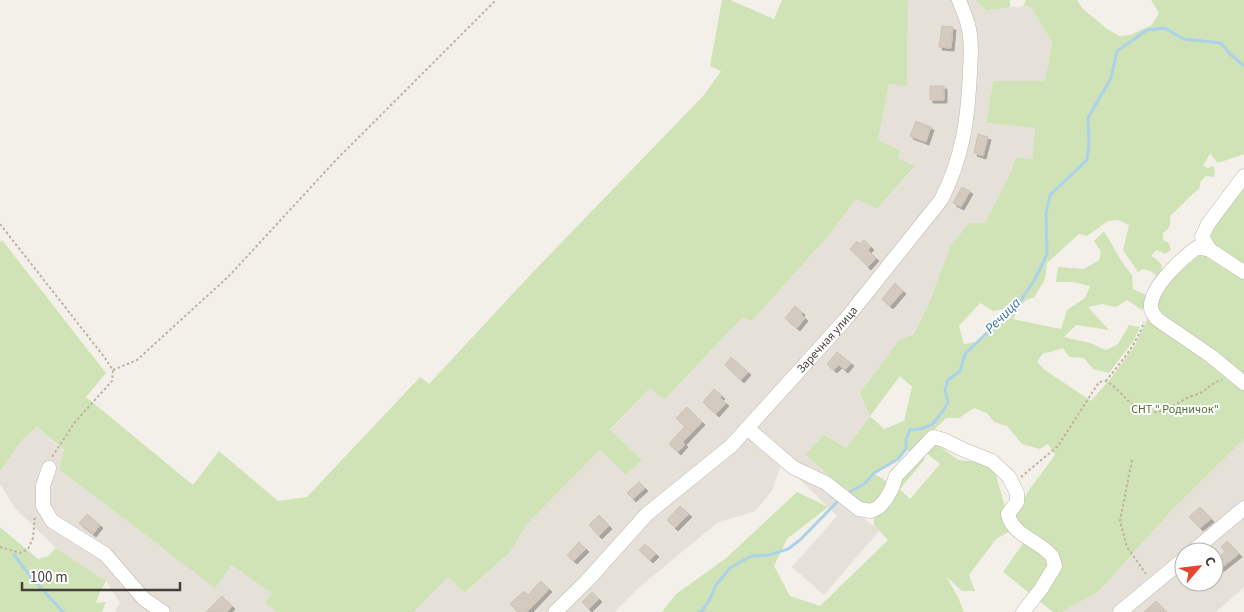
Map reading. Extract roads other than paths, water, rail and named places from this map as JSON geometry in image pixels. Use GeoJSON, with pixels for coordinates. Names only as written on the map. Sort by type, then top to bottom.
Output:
{"type":"FeatureCollection","features":[{"type":"Feature","properties":{"kind":"street","name":"Заречная улица"},"geometry":{"type":"LineString","coordinates":[[555,612],[586,582],[647,514],[731,446],[845,320],[941,200],[952,179],[962,148],[969,103],[971,55],[969,26],[959,0]]}},
{"type":"Feature","properties":{"kind":"street"},"geometry":{"type":"LineString","coordinates":[[1210,250],[1202,237],[1208,224],[1244,176]]}},
{"type":"Feature","properties":{"kind":"street"},"geometry":{"type":"LineString","coordinates":[[1244,272],[1210,250],[1198,247],[1186,255],[1170,272],[1158,289],[1151,304],[1152,312],[1155,316],[1211,356],[1244,383]]}},
{"type":"Feature","properties":{"kind":"street"},"geometry":{"type":"LineString","coordinates":[[747,428],[794,468],[826,483],[859,509],[871,511],[879,507],[892,488],[896,476],[933,437],[992,461],[1009,477],[1017,493],[1017,502],[1008,514],[1009,522],[1052,556],[1055,566],[1042,588],[1023,612]]}},
{"type":"Feature","properties":{"kind":"street"},"geometry":{"type":"LineString","coordinates":[[49,468],[43,486],[43,506],[52,521],[105,554],[144,599],[163,612]]}},
{"type":"Feature","properties":{"kind":"street"},"geometry":{"type":"LineString","coordinates":[[1204,542],[1244,508]]}},
{"type":"Feature","properties":{"kind":"street"},"geometry":{"type":"LineString","coordinates":[[1120,612],[1174,567]]}},
{"type":"Feature","properties":{"kind":"waterway","name":"Речица"},"geometry":{"type":"LineString","coordinates":[[846,494],[864,484],[874,473],[898,459],[906,449],[906,439],[910,430],[932,425],[948,402],[945,390],[948,380],[960,371],[965,354],[1022,299],[1035,279],[1047,254],[1046,214],[1050,195],[1087,160],[1089,143],[1088,118],[1111,78],[1117,51],[1147,30],[1165,28],[1183,39],[1221,43],[1244,66]]}},
{"type":"Feature","properties":{"kind":"waterway","name":"Речица"},"geometry":{"type":"LineString","coordinates":[[699,612],[702,611],[716,585],[730,568],[751,556],[769,555],[788,549],[800,540],[840,499]]}},
{"type":"Feature","properties":{"kind":"waterway","name":"Речица"},"geometry":{"type":"LineString","coordinates":[[14,555],[63,612]]}},
{"type":"Feature","properties":{"kind":"park label","name":"СНТ \" Родничок\""},"geometry":{"type":"Point","coordinates":[1175,409]}}]}
